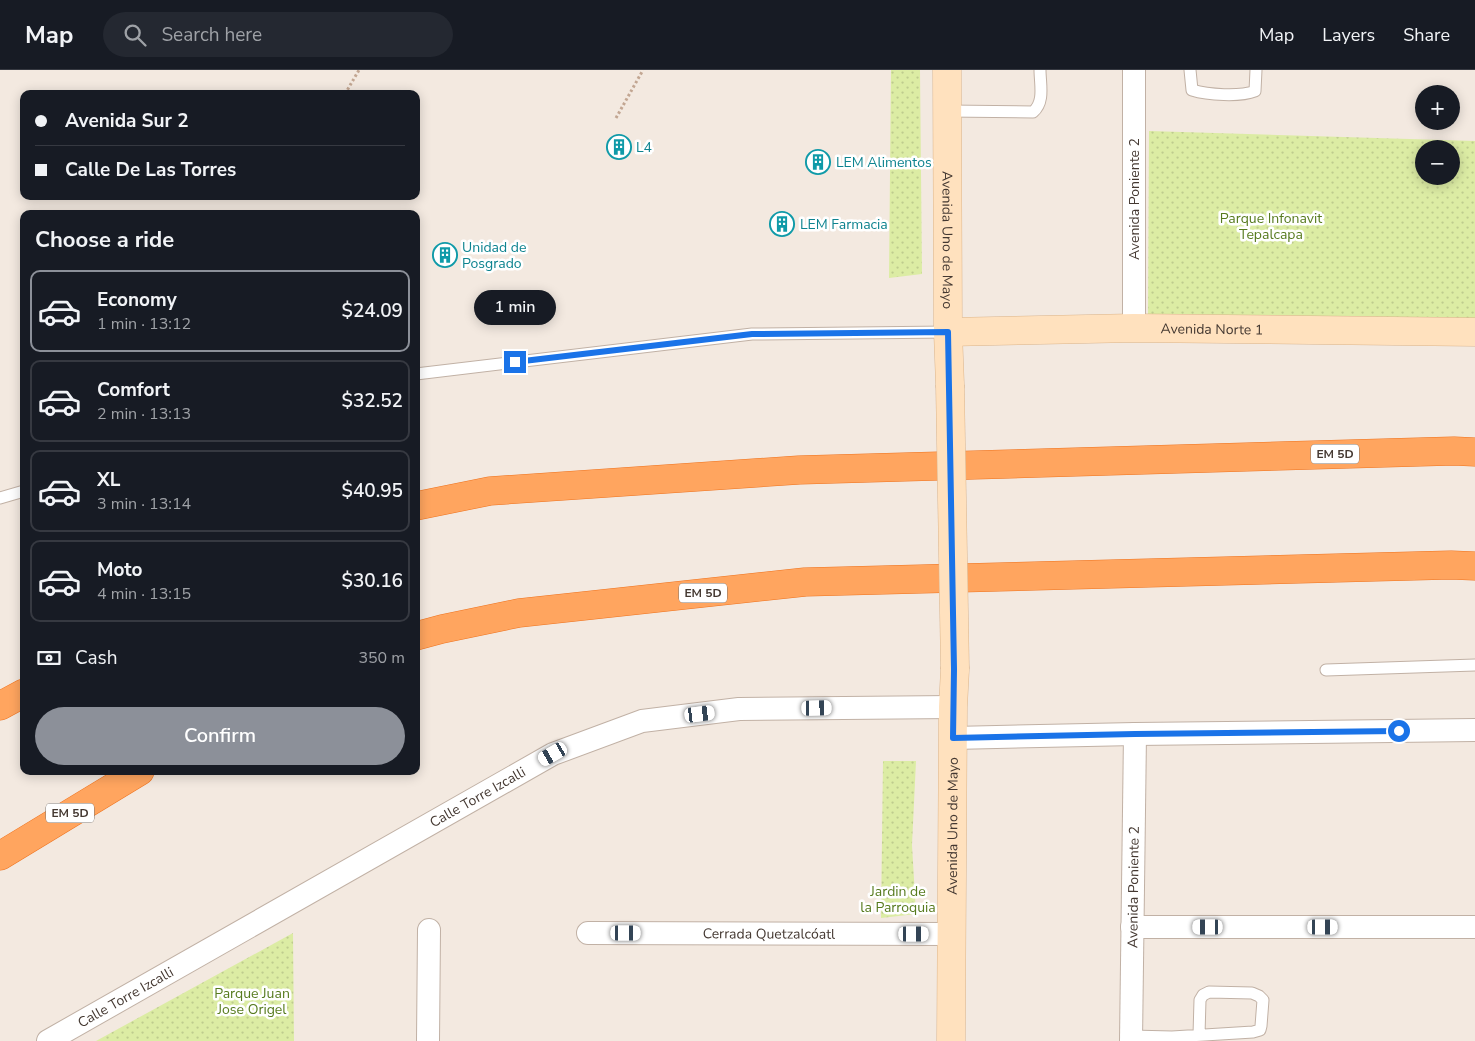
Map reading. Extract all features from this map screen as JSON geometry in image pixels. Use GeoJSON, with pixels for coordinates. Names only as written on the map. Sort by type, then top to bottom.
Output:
{"type":"FeatureCollection","features":[{"type":"Feature","properties":{"kind":"highway","name":"EM 5D"},"geometry":{"type":"LineString","coordinates":[[420,505],[490,491],[799,470],[1454,450],[1475,452]]}},
{"type":"Feature","properties":{"kind":"highway","name":"EM 5D"},"geometry":{"type":"LineString","coordinates":[[420,635],[519,613],[805,582],[1451,565],[1475,566]]}},
{"type":"Feature","properties":{"kind":"highway"},"geometry":{"type":"LineString","coordinates":[[0,706],[20,695]]}},
{"type":"Feature","properties":{"kind":"highway","name":"EM 5D"},"geometry":{"type":"LineString","coordinates":[[0,856],[133,775]]}},
{"type":"Feature","properties":{"kind":"main road","name":"Avenida Uno de Mayo"},"geometry":{"type":"LineString","coordinates":[[947,70],[948,332],[954,669],[951,1041]]}},
{"type":"Feature","properties":{"kind":"main road","name":"Avenida Norte 1"},"geometry":{"type":"LineString","coordinates":[[948,332],[1134,328],[1475,332]]}},
{"type":"Feature","properties":{"kind":"street","name":"Avenida Poniente 2"},"geometry":{"type":"LineString","coordinates":[[1134,70],[1134,328]]}},
{"type":"Feature","properties":{"kind":"street","name":"Calle Torre Izcalli"},"geometry":{"type":"LineString","coordinates":[[48,1041],[553,754],[642,721],[739,709],[953,707]]}},
{"type":"Feature","properties":{"kind":"street"},"geometry":{"type":"LineString","coordinates":[[953,738],[1475,730]]}},
{"type":"Feature","properties":{"kind":"street","name":"Avenida Poniente 2"},"geometry":{"type":"LineString","coordinates":[[1131,1038],[1135,734]]}},
{"type":"Feature","properties":{"kind":"street"},"geometry":{"type":"LineString","coordinates":[[1132,927],[1475,927]]}},
{"type":"Feature","properties":{"kind":"street"},"geometry":{"type":"LineString","coordinates":[[428,1041],[429,930]]}},
{"type":"Feature","properties":{"kind":"street","name":"Cerrada Quetzalcóatl"},"geometry":{"type":"LineString","coordinates":[[588,933],[952,934]]}},
{"type":"Feature","properties":{"kind":"lane"},"geometry":{"type":"LineString","coordinates":[[947,111],[1033,112],[1039,107],[1041,99],[1040,70]]}},
{"type":"Feature","properties":{"kind":"lane"},"geometry":{"type":"LineString","coordinates":[[1190,70],[1192,90],[1201,93],[1246,94],[1255,91],[1256,70]]}},
{"type":"Feature","properties":{"kind":"lane"},"geometry":{"type":"LineString","coordinates":[[420,374],[752,334],[948,332]]}},
{"type":"Feature","properties":{"kind":"lane"},"geometry":{"type":"LineString","coordinates":[[0,498],[20,492]]}},
{"type":"Feature","properties":{"kind":"lane"},"geometry":{"type":"LineString","coordinates":[[1326,670],[1475,666]]}},
{"type":"Feature","properties":{"kind":"lane"},"geometry":{"type":"LineString","coordinates":[[1131,1038],[1172,1039],[1260,1030],[1262,1026],[1263,1000],[1252,993],[1209,992],[1203,995],[1200,1000],[1199,1035]]}},
{"type":"Feature","properties":{"kind":"path"},"geometry":{"type":"LineString","coordinates":[[347,90],[359,70]]}},
{"type":"Feature","properties":{"kind":"path"},"geometry":{"type":"LineString","coordinates":[[616,118],[643,70],[648,73]]}},
{"type":"Feature","properties":{"kind":"path"},"geometry":{"type":"LineString","coordinates":[[634,86],[639,89]]}},
{"type":"Feature","properties":{"kind":"green space"},"geometry":{"type":"Polygon","coordinates":[[[891,70],[920,70],[922,274],[889,278],[891,70]]]}},
{"type":"Feature","properties":{"kind":"green space","name":"Parque Infonavit Tepalcapa"},"geometry":{"type":"Polygon","coordinates":[[[1149,131],[1442,140],[1415,140],[1415,185],[1460,185],[1460,141],[1475,141],[1475,319],[1148,315],[1149,131]]]}},
{"type":"Feature","properties":{"kind":"green space","name":"Jardin de la Parroquia"},"geometry":{"type":"Polygon","coordinates":[[[883,761],[916,761],[912,845],[916,914],[881,918],[883,761]]]}},
{"type":"Feature","properties":{"kind":"green space","name":"Parque Juan Jose Origel"},"geometry":{"type":"Polygon","coordinates":[[[293,933],[294,1041],[96,1041],[293,933]]]}},
{"type":"Feature","properties":{"kind":"place","name":"L4"},"geometry":{"type":"Point","coordinates":[619,147]}},
{"type":"Feature","properties":{"kind":"place","name":"LEM Alimentos"},"geometry":{"type":"Point","coordinates":[818,162]}},
{"type":"Feature","properties":{"kind":"place","name":"LEM Farmacia"},"geometry":{"type":"Point","coordinates":[782,224]}},
{"type":"Feature","properties":{"kind":"place","name":"Unidad de Posgrado"},"geometry":{"type":"Point","coordinates":[445,255]}},
{"type":"Feature","properties":{"kind":"route"},"geometry":{"type":"LineString","coordinates":[[515,362],[752,334],[948,332],[954,669],[953,738],[1399,731]]}}]}
